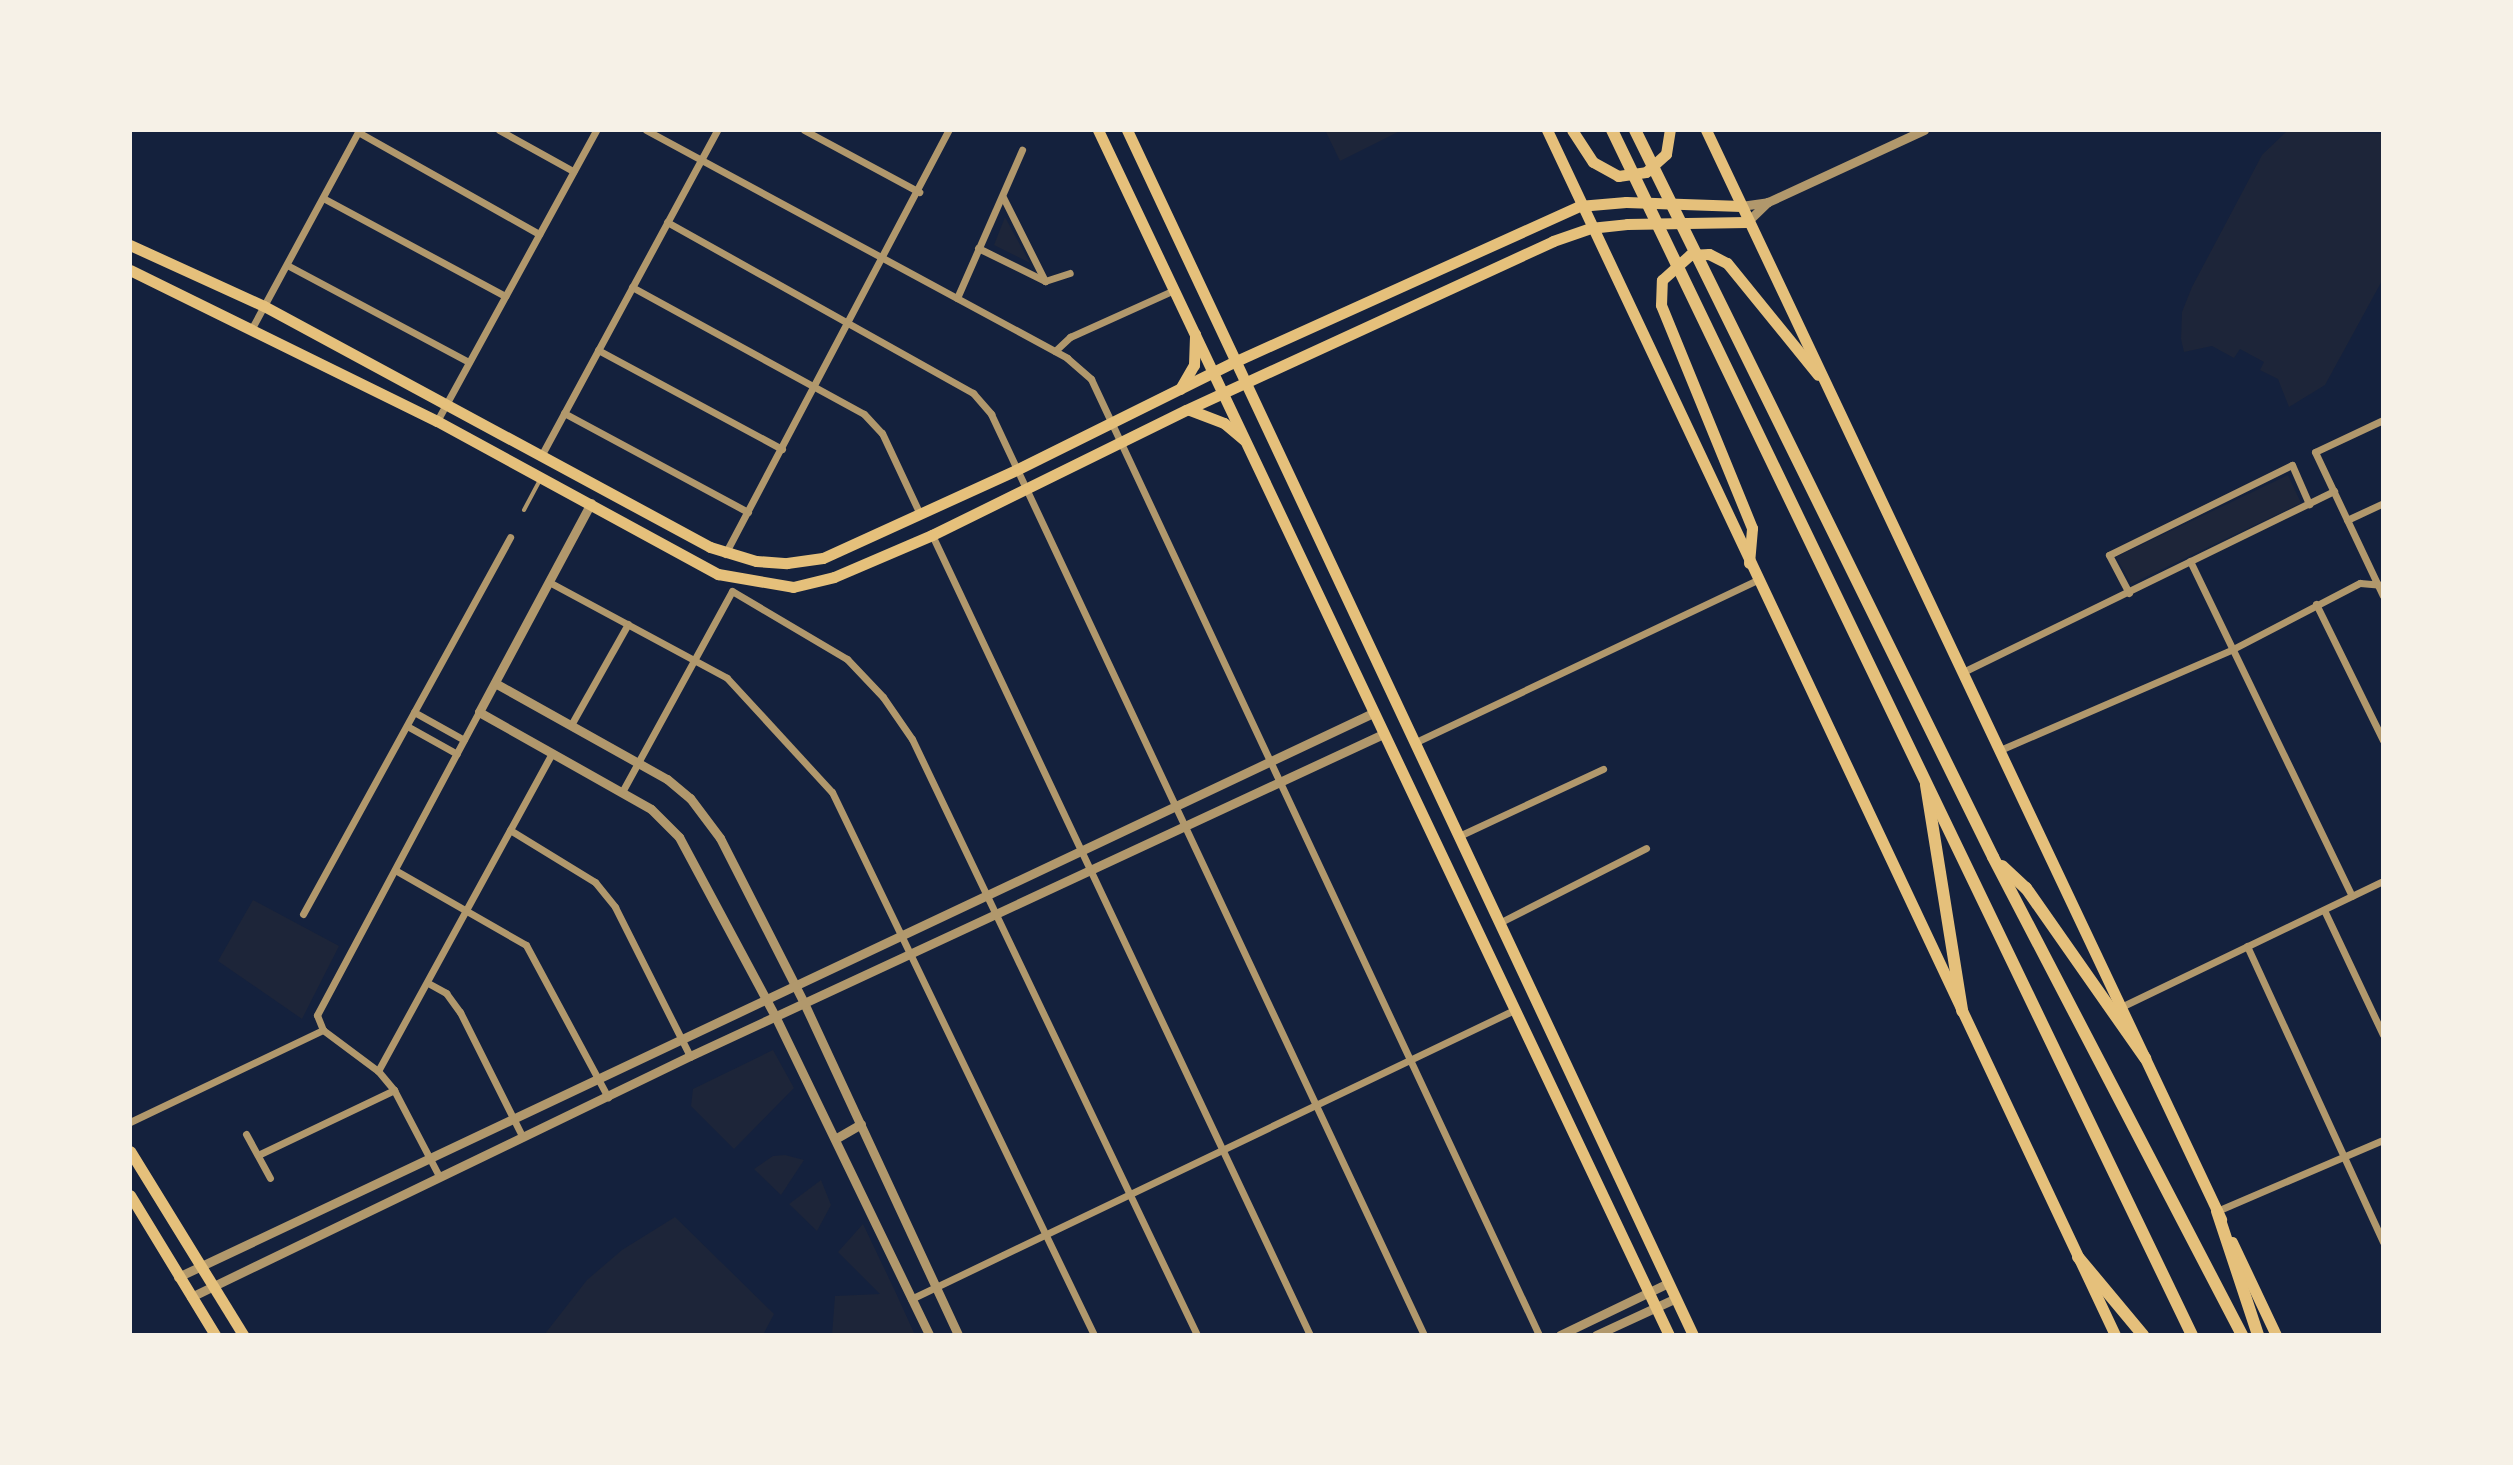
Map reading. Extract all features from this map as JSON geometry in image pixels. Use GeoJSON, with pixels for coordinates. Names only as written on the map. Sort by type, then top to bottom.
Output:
{"type":"FeatureCollection","features":[{"type":"Feature","properties":{"kind":"highway"},"geometry":{"type":"LineString","coordinates":[[1612,130],[1923,770],[2192,1335]]}},
{"type":"Feature","properties":{"kind":"highway"},"geometry":{"type":"LineString","coordinates":[[1635,130],[1993,857],[2242,1335]]}},
{"type":"Feature","properties":{"kind":"highway"},"geometry":{"type":"LineString","coordinates":[[1923,770],[1962,1011]]}},
{"type":"Feature","properties":{"kind":"highway"},"geometry":{"type":"LineString","coordinates":[[1993,857],[2026,888],[2145,1058]]}},
{"type":"Feature","properties":{"kind":"highway"},"geometry":{"type":"LineString","coordinates":[[2217,1211],[2258,1335]]}},
{"type":"Feature","properties":{"kind":"highway"},"geometry":{"type":"LineString","coordinates":[[2078,1257],[2143,1335]]}},
{"type":"Feature","properties":{"kind":"main road"},"geometry":{"type":"LineString","coordinates":[[1098,130],[1248,443],[1512,1011],[1669,1335]]}},
{"type":"Feature","properties":{"kind":"main road"},"geometry":{"type":"LineString","coordinates":[[1127,130],[1693,1335]]}},
{"type":"Feature","properties":{"kind":"main road"},"geometry":{"type":"LineString","coordinates":[[1547,130],[1579,206],[2115,1335]]}},
{"type":"Feature","properties":{"kind":"main road"},"geometry":{"type":"LineString","coordinates":[[1572,130],[1593,162],[1618,176],[1646,172],[1666,154],[1670,130]]}},
{"type":"Feature","properties":{"kind":"main road"},"geometry":{"type":"LineString","coordinates":[[1706,130],[2276,1335]]}},
{"type":"Feature","properties":{"kind":"main road"},"geometry":{"type":"LineString","coordinates":[[130,245],[264,306],[725,554],[771,562],[823,558],[1016,470],[1234,362],[1579,206],[1626,202],[1741,206]]}},
{"type":"Feature","properties":{"kind":"main road"},"geometry":{"type":"LineString","coordinates":[[130,270],[437,421],[591,503],[732,585],[793,587],[834,577],[932,535],[1417,300],[1590,228],[1747,222]]}},
{"type":"Feature","properties":{"kind":"main road"},"geometry":{"type":"LineString","coordinates":[[1749,564],[1752,528],[1661,305],[1662,280],[1690,255],[1709,254],[1727,263],[1828,388]]}},
{"type":"Feature","properties":{"kind":"main road"},"geometry":{"type":"LineString","coordinates":[[1180,389],[1194,365],[1195,333]]}},
{"type":"Feature","properties":{"kind":"main road"},"geometry":{"type":"LineString","coordinates":[[1186,410],[1203,411],[1248,443]]}},
{"type":"Feature","properties":{"kind":"main road"},"geometry":{"type":"LineString","coordinates":[[130,1151],[243,1335]]}},
{"type":"Feature","properties":{"kind":"main road"},"geometry":{"type":"LineString","coordinates":[[130,1195],[215,1335]]}},
{"type":"Feature","properties":{"kind":"street"},"geometry":{"type":"LineString","coordinates":[[499,130],[573,171]]}},
{"type":"Feature","properties":{"kind":"street"},"geometry":{"type":"LineString","coordinates":[[437,421],[596,130]]}},
{"type":"Feature","properties":{"kind":"street"},"geometry":{"type":"LineString","coordinates":[[646,130],[1055,351],[1091,379],[1109,424],[1539,1335]]}},
{"type":"Feature","properties":{"kind":"street"},"geometry":{"type":"LineString","coordinates":[[541,456],[717,130]]}},
{"type":"Feature","properties":{"kind":"street"},"geometry":{"type":"LineString","coordinates":[[804,130],[919,192]]}},
{"type":"Feature","properties":{"kind":"street"},"geometry":{"type":"LineString","coordinates":[[725,554],[884,260],[949,130]]}},
{"type":"Feature","properties":{"kind":"street"},"geometry":{"type":"LineString","coordinates":[[1741,206],[1768,202],[1924,130]]}},
{"type":"Feature","properties":{"kind":"street"},"geometry":{"type":"LineString","coordinates":[[252,328],[358,131],[539,234]]}},
{"type":"Feature","properties":{"kind":"street"},"geometry":{"type":"LineString","coordinates":[[957,298],[1022,150]]}},
{"type":"Feature","properties":{"kind":"street"},"geometry":{"type":"LineString","coordinates":[[1003,197],[1045,281]]}},
{"type":"Feature","properties":{"kind":"street"},"geometry":{"type":"LineString","coordinates":[[323,198],[505,296]]}},
{"type":"Feature","properties":{"kind":"street"},"geometry":{"type":"LineString","coordinates":[[1747,222],[1768,202]]}},
{"type":"Feature","properties":{"kind":"street"},"geometry":{"type":"LineString","coordinates":[[667,222],[973,393],[991,414],[1424,1335]]}},
{"type":"Feature","properties":{"kind":"street"},"geometry":{"type":"LineString","coordinates":[[978,248],[1045,281],[1070,273]]}},
{"type":"Feature","properties":{"kind":"street"},"geometry":{"type":"LineString","coordinates":[[287,265],[469,362]]}},
{"type":"Feature","properties":{"kind":"street"},"geometry":{"type":"LineString","coordinates":[[632,287],[864,414],[882,433],[920,514]]}},
{"type":"Feature","properties":{"kind":"street"},"geometry":{"type":"LineString","coordinates":[[1055,351],[1070,337],[1174,290]]}},
{"type":"Feature","properties":{"kind":"street"},"geometry":{"type":"LineString","coordinates":[[598,350],[782,449]]}},
{"type":"Feature","properties":{"kind":"street"},"geometry":{"type":"LineString","coordinates":[[564,413],[748,512]]}},
{"type":"Feature","properties":{"kind":"street"},"geometry":{"type":"LineString","coordinates":[[2383,420],[2315,452],[2381,586],[2383,596]]}},
{"type":"Feature","properties":{"kind":"street"},"geometry":{"type":"LineString","coordinates":[[2129,593],[2109,555],[2292,465],[2309,504]]}},
{"type":"Feature","properties":{"kind":"street"},"geometry":{"type":"LineString","coordinates":[[1963,672],[2334,491]]}},
{"type":"Feature","properties":{"kind":"street"},"geometry":{"type":"LineString","coordinates":[[439,1176],[394,1090],[378,1071],[323,1030],[317,1015],[591,503]]}},
{"type":"Feature","properties":{"kind":"street"},"geometry":{"type":"LineString","coordinates":[[2347,520],[2383,503]]}},
{"type":"Feature","properties":{"kind":"street"},"geometry":{"type":"LineString","coordinates":[[932,535],[1084,849],[1310,1335]]}},
{"type":"Feature","properties":{"kind":"street"},"geometry":{"type":"LineString","coordinates":[[303,914],[510,537]]}},
{"type":"Feature","properties":{"kind":"street"},"geometry":{"type":"LineString","coordinates":[[2190,561],[2352,896]]}},
{"type":"Feature","properties":{"kind":"street"},"geometry":{"type":"LineString","coordinates":[[1416,742],[1757,580]]}},
{"type":"Feature","properties":{"kind":"street"},"geometry":{"type":"LineString","coordinates":[[549,582],[727,678],[758,706],[832,792],[1048,1233],[1094,1335]]}},
{"type":"Feature","properties":{"kind":"street"},"geometry":{"type":"LineString","coordinates":[[2000,750],[2233,649],[2360,583],[2381,586]]}},
{"type":"Feature","properties":{"kind":"street"},"geometry":{"type":"LineString","coordinates":[[622,792],[695,660],[732,585],[847,659],[883,697],[912,739],[1197,1335]]}},
{"type":"Feature","properties":{"kind":"street"},"geometry":{"type":"LineString","coordinates":[[2316,604],[2383,740]]}},
{"type":"Feature","properties":{"kind":"street"},"geometry":{"type":"LineString","coordinates":[[571,725],[628,624]]}},
{"type":"Feature","properties":{"kind":"street"},"geometry":{"type":"LineString","coordinates":[[495,683],[638,763],[690,798],[720,838],[796,986],[958,1335]]}},
{"type":"Feature","properties":{"kind":"street"},"geometry":{"type":"LineString","coordinates":[[414,712],[464,740]]}},
{"type":"Feature","properties":{"kind":"street"},"geometry":{"type":"LineString","coordinates":[[479,712],[651,809],[679,837],[776,1018],[929,1335]]}},
{"type":"Feature","properties":{"kind":"street"},"geometry":{"type":"LineString","coordinates":[[178,1277],[1373,713]]}},
{"type":"Feature","properties":{"kind":"street"},"geometry":{"type":"LineString","coordinates":[[407,726],[457,754]]}},
{"type":"Feature","properties":{"kind":"street"},"geometry":{"type":"LineString","coordinates":[[191,1297],[690,1056],[913,956],[1383,734]]}},
{"type":"Feature","properties":{"kind":"street"},"geometry":{"type":"LineString","coordinates":[[378,1071],[552,753]]}},
{"type":"Feature","properties":{"kind":"street"},"geometry":{"type":"LineString","coordinates":[[1459,836],[1603,769]]}},
{"type":"Feature","properties":{"kind":"street"},"geometry":{"type":"LineString","coordinates":[[510,830],[595,882],[615,907],[690,1056]]}},
{"type":"Feature","properties":{"kind":"street"},"geometry":{"type":"LineString","coordinates":[[1499,923],[1646,848]]}},
{"type":"Feature","properties":{"kind":"street"},"geometry":{"type":"LineString","coordinates":[[395,870],[526,945],[608,1097]]}},
{"type":"Feature","properties":{"kind":"street"},"geometry":{"type":"LineString","coordinates":[[2121,1007],[2383,881]]}},
{"type":"Feature","properties":{"kind":"street"},"geometry":{"type":"LineString","coordinates":[[2324,910],[2383,1035]]}},
{"type":"Feature","properties":{"kind":"street"},"geometry":{"type":"LineString","coordinates":[[2247,946],[2383,1242]]}},
{"type":"Feature","properties":{"kind":"street"},"geometry":{"type":"LineString","coordinates":[[428,983],[446,993],[460,1012],[522,1136]]}},
{"type":"Feature","properties":{"kind":"street"},"geometry":{"type":"LineString","coordinates":[[911,1299],[1512,1011]]}},
{"type":"Feature","properties":{"kind":"street"},"geometry":{"type":"LineString","coordinates":[[130,1122],[323,1030]]}},
{"type":"Feature","properties":{"kind":"street"},"geometry":{"type":"LineString","coordinates":[[258,1155],[394,1090]]}},
{"type":"Feature","properties":{"kind":"street"},"geometry":{"type":"LineString","coordinates":[[835,1139],[861,1124]]}},
{"type":"Feature","properties":{"kind":"street"},"geometry":{"type":"LineString","coordinates":[[246,1134],[270,1178]]}},
{"type":"Feature","properties":{"kind":"street"},"geometry":{"type":"LineString","coordinates":[[2217,1211],[2383,1140]]}},
{"type":"Feature","properties":{"kind":"street"},"geometry":{"type":"LineString","coordinates":[[1560,1335],[1668,1283]]}},
{"type":"Feature","properties":{"kind":"street"},"geometry":{"type":"LineString","coordinates":[[1596,1335],[1676,1298]]}},
{"type":"Feature","properties":{"kind":"lane"},"geometry":{"type":"LineString","coordinates":[[524,510],[542,478]]}},
{"type":"Feature","properties":{"kind":"shaded area"},"geometry":{"type":"Polygon","coordinates":[[[1325,130],[1402,130],[1340,161],[1325,130]]]}},
{"type":"Feature","properties":{"kind":"shaded area"},"geometry":{"type":"Polygon","coordinates":[[[2288,130],[2383,134],[2383,279],[2325,385],[2289,407],[2278,379],[2260,370],[2264,362],[2240,349],[2234,358],[2212,346],[2184,352],[2181,339],[2182,312],[2192,287],[2262,155],[2288,130]]]}},
{"type":"Feature","properties":{"kind":"shaded area"},"geometry":{"type":"Polygon","coordinates":[[[1005,217],[1030,263],[994,245],[1005,217]]]}},
{"type":"Feature","properties":{"kind":"shaded area"},"geometry":{"type":"Polygon","coordinates":[[[2288,475],[2301,503],[2131,584],[2116,557],[2288,475]]]}},
{"type":"Feature","properties":{"kind":"shaded area"},"geometry":{"type":"Polygon","coordinates":[[[253,900],[339,946],[302,1019],[218,961],[253,900]]]}},
{"type":"Feature","properties":{"kind":"shaded area"},"geometry":{"type":"Polygon","coordinates":[[[773,1050],[794,1088],[734,1149],[691,1106],[693,1089],[773,1050]]]}},
{"type":"Feature","properties":{"kind":"shaded area"},"geometry":{"type":"Polygon","coordinates":[[[785,1155],[804,1160],[781,1195],[754,1169],[773,1156],[785,1155]]]}},
{"type":"Feature","properties":{"kind":"shaded area"},"geometry":{"type":"Polygon","coordinates":[[[821,1180],[831,1205],[817,1231],[789,1204],[821,1180]]]}},
{"type":"Feature","properties":{"kind":"shaded area"},"geometry":{"type":"Polygon","coordinates":[[[675,1217],[774,1314],[763,1335],[544,1335],[587,1280],[622,1250],[675,1217]]]}},
{"type":"Feature","properties":{"kind":"shaded area"},"geometry":{"type":"Polygon","coordinates":[[[863,1224],[915,1335],[832,1335],[835,1296],[880,1294],[838,1252],[863,1224]]]}}]}
